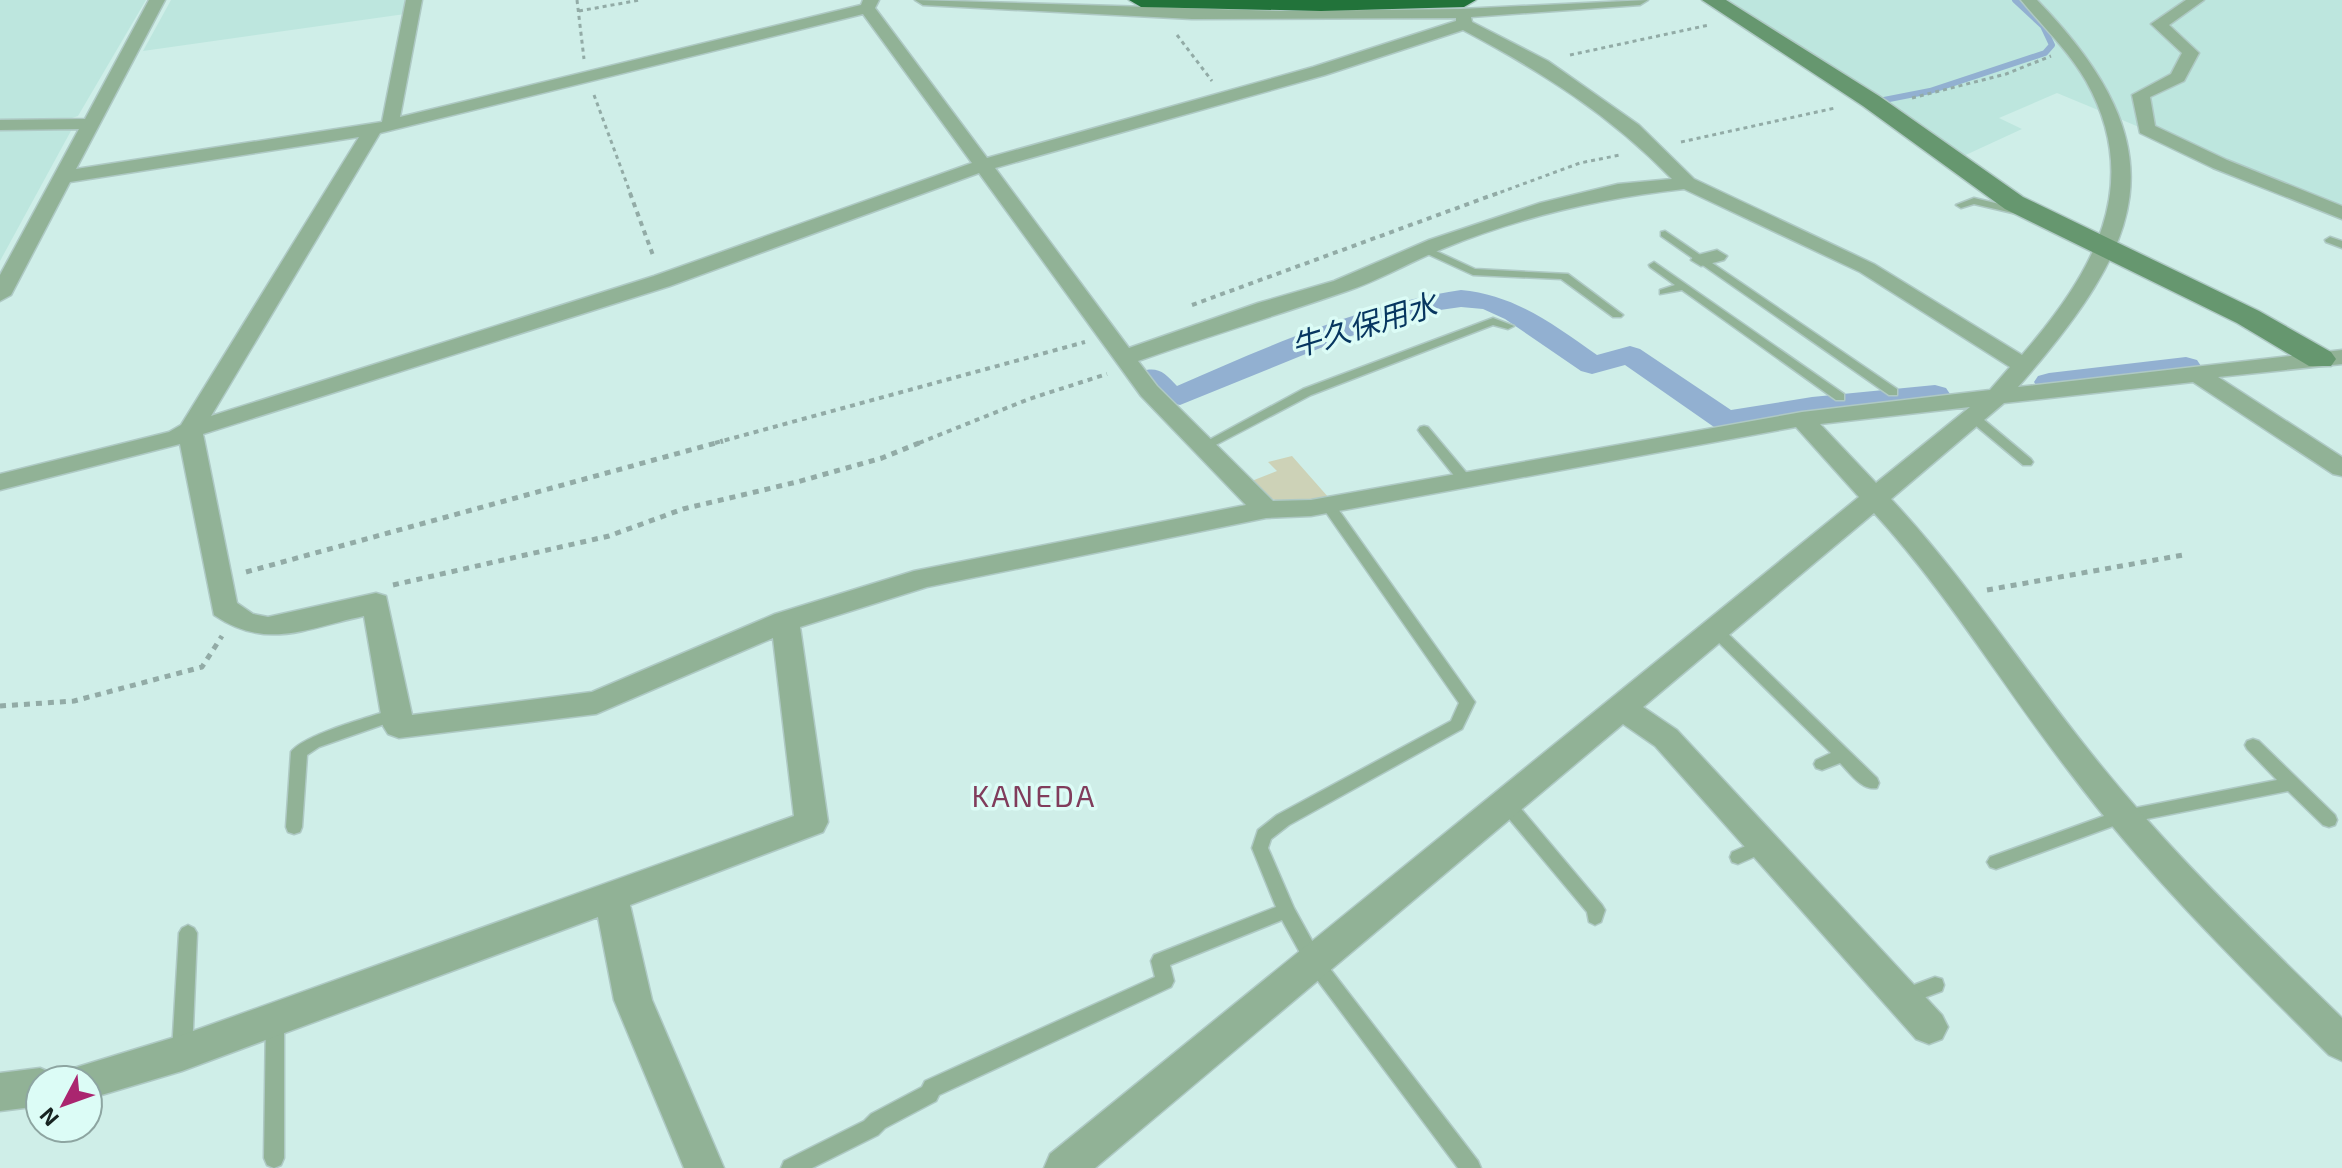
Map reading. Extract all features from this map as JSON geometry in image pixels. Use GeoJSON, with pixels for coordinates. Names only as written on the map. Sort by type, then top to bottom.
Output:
{"type":"FeatureCollection","features":[{"type":"Feature","properties":{"kind":"highway"},"geometry":{"type":"LineString","coordinates":[[1150,6],[1321,4],[1464,13]]}},
{"type":"Feature","properties":{"kind":"street"},"geometry":{"type":"LineString","coordinates":[[0,295],[157,0]]}},
{"type":"Feature","properties":{"kind":"street"},"geometry":{"type":"LineString","coordinates":[[414,0],[382,127],[190,430],[224,608],[268,627],[376,603],[399,726],[596,703],[785,621],[912,581],[1266,510],[1328,505],[1802,419],[1853,406],[1904,400],[1997,397],[2197,374],[2233,367],[2331,358]]}},
{"type":"Feature","properties":{"kind":"street"},"geometry":{"type":"LineString","coordinates":[[923,0],[1150,6]]}},
{"type":"Feature","properties":{"kind":"street"},"geometry":{"type":"LineString","coordinates":[[0,482],[178,437],[190,430],[503,334],[662,281],[981,166],[1225,98],[1464,13],[1640,0]]}},
{"type":"Feature","properties":{"kind":"street"},"geometry":{"type":"LineString","coordinates":[[1712,0],[1871,101],[2014,203],[2331,358]]}},
{"type":"Feature","properties":{"kind":"street"},"geometry":{"type":"LineString","coordinates":[[1085,1161],[1315,963],[1997,397],[2081,296],[2107,248],[2122,179],[2114,126],[2061,25],[2029,0]]}},
{"type":"Feature","properties":{"kind":"street"},"geometry":{"type":"LineString","coordinates":[[2196,0],[2159,24],[2191,53],[2178,77],[2141,95],[2146,129],[2258,181],[2342,213]]}},
{"type":"Feature","properties":{"kind":"street"},"geometry":{"type":"LineString","coordinates":[[63,177],[382,127],[869,4],[981,166],[1128,362],[1202,447],[1266,510]]}},
{"type":"Feature","properties":{"kind":"street"},"geometry":{"type":"LineString","coordinates":[[1464,13],[1633,129],[1687,183],[1867,268],[2024,366]]}},
{"type":"Feature","properties":{"kind":"street"},"geometry":{"type":"LineString","coordinates":[[0,125],[89,124]]}},
{"type":"Feature","properties":{"kind":"street"},"geometry":{"type":"LineString","coordinates":[[1128,362],[1342,286],[1425,249],[1578,198],[1687,183]]}},
{"type":"Feature","properties":{"kind":"street"},"geometry":{"type":"LineString","coordinates":[[2197,374],[2342,468]]}},
{"type":"Feature","properties":{"kind":"street"},"geometry":{"type":"LineString","coordinates":[[1802,419],[1918,544],[2083,767],[2126,817],[2205,908],[2342,1043]]}},
{"type":"Feature","properties":{"kind":"street"},"geometry":{"type":"LineString","coordinates":[[104,1076],[182,1053],[811,822],[785,621]]}},
{"type":"Feature","properties":{"kind":"street"},"geometry":{"type":"LineString","coordinates":[[1622,708],[1666,738],[1751,851],[1929,1027]]}},
{"type":"Feature","properties":{"kind":"street"},"geometry":{"type":"LineString","coordinates":[[611,897],[633,1000],[704,1168]]}},
{"type":"Feature","properties":{"kind":"street"},"geometry":{"type":"LineString","coordinates":[[0,1092],[24,1089]]}},
{"type":"Feature","properties":{"kind":"lane"},"geometry":{"type":"LineString","coordinates":[[1961,205],[1974,201],[2037,215]]}},
{"type":"Feature","properties":{"kind":"lane"},"geometry":{"type":"LineString","coordinates":[[1665,234],[1709,258],[1792,323],[1904,400]]}},
{"type":"Feature","properties":{"kind":"lane"},"geometry":{"type":"LineString","coordinates":[[2330,240],[2341,250]]}},
{"type":"Feature","properties":{"kind":"lane"},"geometry":{"type":"LineString","coordinates":[[1425,249],[1473,272],[1513,278],[1564,276],[1617,315]]}},
{"type":"Feature","properties":{"kind":"lane"},"geometry":{"type":"LineString","coordinates":[[1654,265],[1853,406]]}},
{"type":"Feature","properties":{"kind":"lane"},"geometry":{"type":"LineString","coordinates":[[1664,292],[1684,286]]}},
{"type":"Feature","properties":{"kind":"lane"},"geometry":{"type":"LineString","coordinates":[[1587,306],[1599,302]]}},
{"type":"Feature","properties":{"kind":"lane"},"geometry":{"type":"LineString","coordinates":[[1202,447],[1307,392],[1363,368],[1493,321],[1508,326]]}},
{"type":"Feature","properties":{"kind":"lane"},"geometry":{"type":"LineString","coordinates":[[1716,326],[1734,321]]}},
{"type":"Feature","properties":{"kind":"lane"},"geometry":{"type":"LineString","coordinates":[[1775,328],[1792,323]]}},
{"type":"Feature","properties":{"kind":"lane"},"geometry":{"type":"LineString","coordinates":[[1973,417],[2027,462]]}},
{"type":"Feature","properties":{"kind":"lane"},"geometry":{"type":"LineString","coordinates":[[1424,430],[1465,480]]}},
{"type":"Feature","properties":{"kind":"lane"},"geometry":{"type":"LineString","coordinates":[[1328,505],[1467,702],[1457,725],[1283,820],[1264,835],[1260,848],[1286,911],[1315,963],[1471,1168]]}},
{"type":"Feature","properties":{"kind":"lane"},"geometry":{"type":"LineString","coordinates":[[1716,631],[1871,783]]}},
{"type":"Feature","properties":{"kind":"lane"},"geometry":{"type":"LineString","coordinates":[[294,827],[299,752],[313,743],[397,714]]}},
{"type":"Feature","properties":{"kind":"lane"},"geometry":{"type":"LineString","coordinates":[[2253,745],[2329,820]]}},
{"type":"Feature","properties":{"kind":"lane"},"geometry":{"type":"LineString","coordinates":[[1822,764],[1842,755]]}},
{"type":"Feature","properties":{"kind":"lane"},"geometry":{"type":"LineString","coordinates":[[1996,862],[2126,817],[2291,784]]}},
{"type":"Feature","properties":{"kind":"lane"},"geometry":{"type":"LineString","coordinates":[[1506,803],[1596,910],[1595,917]]}},
{"type":"Feature","properties":{"kind":"lane"},"geometry":{"type":"LineString","coordinates":[[791,1168],[871,1128],[929,1094],[932,1088],[1165,981],[1160,961],[1286,911]]}},
{"type":"Feature","properties":{"kind":"lane"},"geometry":{"type":"LineString","coordinates":[[182,1053],[188,933]]}},
{"type":"Feature","properties":{"kind":"lane"},"geometry":{"type":"LineString","coordinates":[[1902,998],[1935,985]]}},
{"type":"Feature","properties":{"kind":"lane"},"geometry":{"type":"LineString","coordinates":[[274,1158],[275,1019]]}},
{"type":"Feature","properties":{"kind":"path"},"geometry":{"type":"LineString","coordinates":[[577,0],[587,76],[662,281]]}},
{"type":"Feature","properties":{"kind":"path"},"geometry":{"type":"LineString","coordinates":[[579,11],[640,0]]}},
{"type":"Feature","properties":{"kind":"path"},"geometry":{"type":"LineString","coordinates":[[1150,6],[1225,98]]}},
{"type":"Feature","properties":{"kind":"path"},"geometry":{"type":"LineString","coordinates":[[1537,62],[1741,18]]}},
{"type":"Feature","properties":{"kind":"path"},"geometry":{"type":"LineString","coordinates":[[1182,309],[1580,163],[1871,101],[1879,104],[1938,94],[2006,74],[2052,56],[2059,48],[2057,39],[2061,25]]}},
{"type":"Feature","properties":{"kind":"path"},"geometry":{"type":"LineString","coordinates":[[218,579],[1108,336]]}},
{"type":"Feature","properties":{"kind":"path"},"geometry":{"type":"LineString","coordinates":[[391,585],[609,536],[683,509],[868,462],[1128,362]]}},
{"type":"Feature","properties":{"kind":"path"},"geometry":{"type":"LineString","coordinates":[[1956,595],[2183,555]]}},
{"type":"Feature","properties":{"kind":"path"},"geometry":{"type":"LineString","coordinates":[[0,706],[74,701],[202,667],[236,615]]}},
{"type":"Feature","properties":{"kind":"shaded area"},"geometry":{"type":"Polygon","coordinates":[[[0,0],[146,0],[78,116],[63,121],[0,122],[0,0]]]}},
{"type":"Feature","properties":{"kind":"shaded area"},"geometry":{"type":"Polygon","coordinates":[[[171,0],[406,0],[405,14],[143,51],[171,0]]]}},
{"type":"Feature","properties":{"kind":"shaded area"},"geometry":{"type":"Polygon","coordinates":[[[1721,0],[2342,0],[2342,211],[2057,93],[1999,118],[2022,129],[1957,159],[1721,0]]]}},
{"type":"Feature","properties":{"kind":"shaded area"},"geometry":{"type":"Polygon","coordinates":[[[0,129],[72,129],[0,261],[0,129]]]}},
{"type":"Feature","properties":{"kind":"shaded area"},"geometry":{"type":"Polygon","coordinates":[[[1292,456],[1329,498],[1285,502],[1267,496],[1249,482],[1277,471],[1268,462],[1292,456]]]}},
{"type":"Feature","properties":{"kind":"waterway"},"geometry":{"type":"LineString","coordinates":[[1884,100],[1930,91],[2045,53],[2052,45],[2043,26],[2015,0]]}},
{"type":"Feature","properties":{"kind":"waterway","name":"牛久保用水"},"geometry":{"type":"LineString","coordinates":[[1152,377],[1167,394],[1180,396],[1288,350],[1381,316],[1424,304],[1461,299],[1488,301],[1515,313],[1592,365],[1630,355],[1725,420],[1812,406],[1935,394]]}},
{"type":"Feature","properties":{"kind":"waterway","name":"牛久保用水"},"geometry":{"type":"LineString","coordinates":[[2049,382],[2186,366]]}},
{"type":"Feature","properties":{"kind":"district","name":"KANEDA"},"geometry":{"type":"Point","coordinates":[1034,797]}}]}
